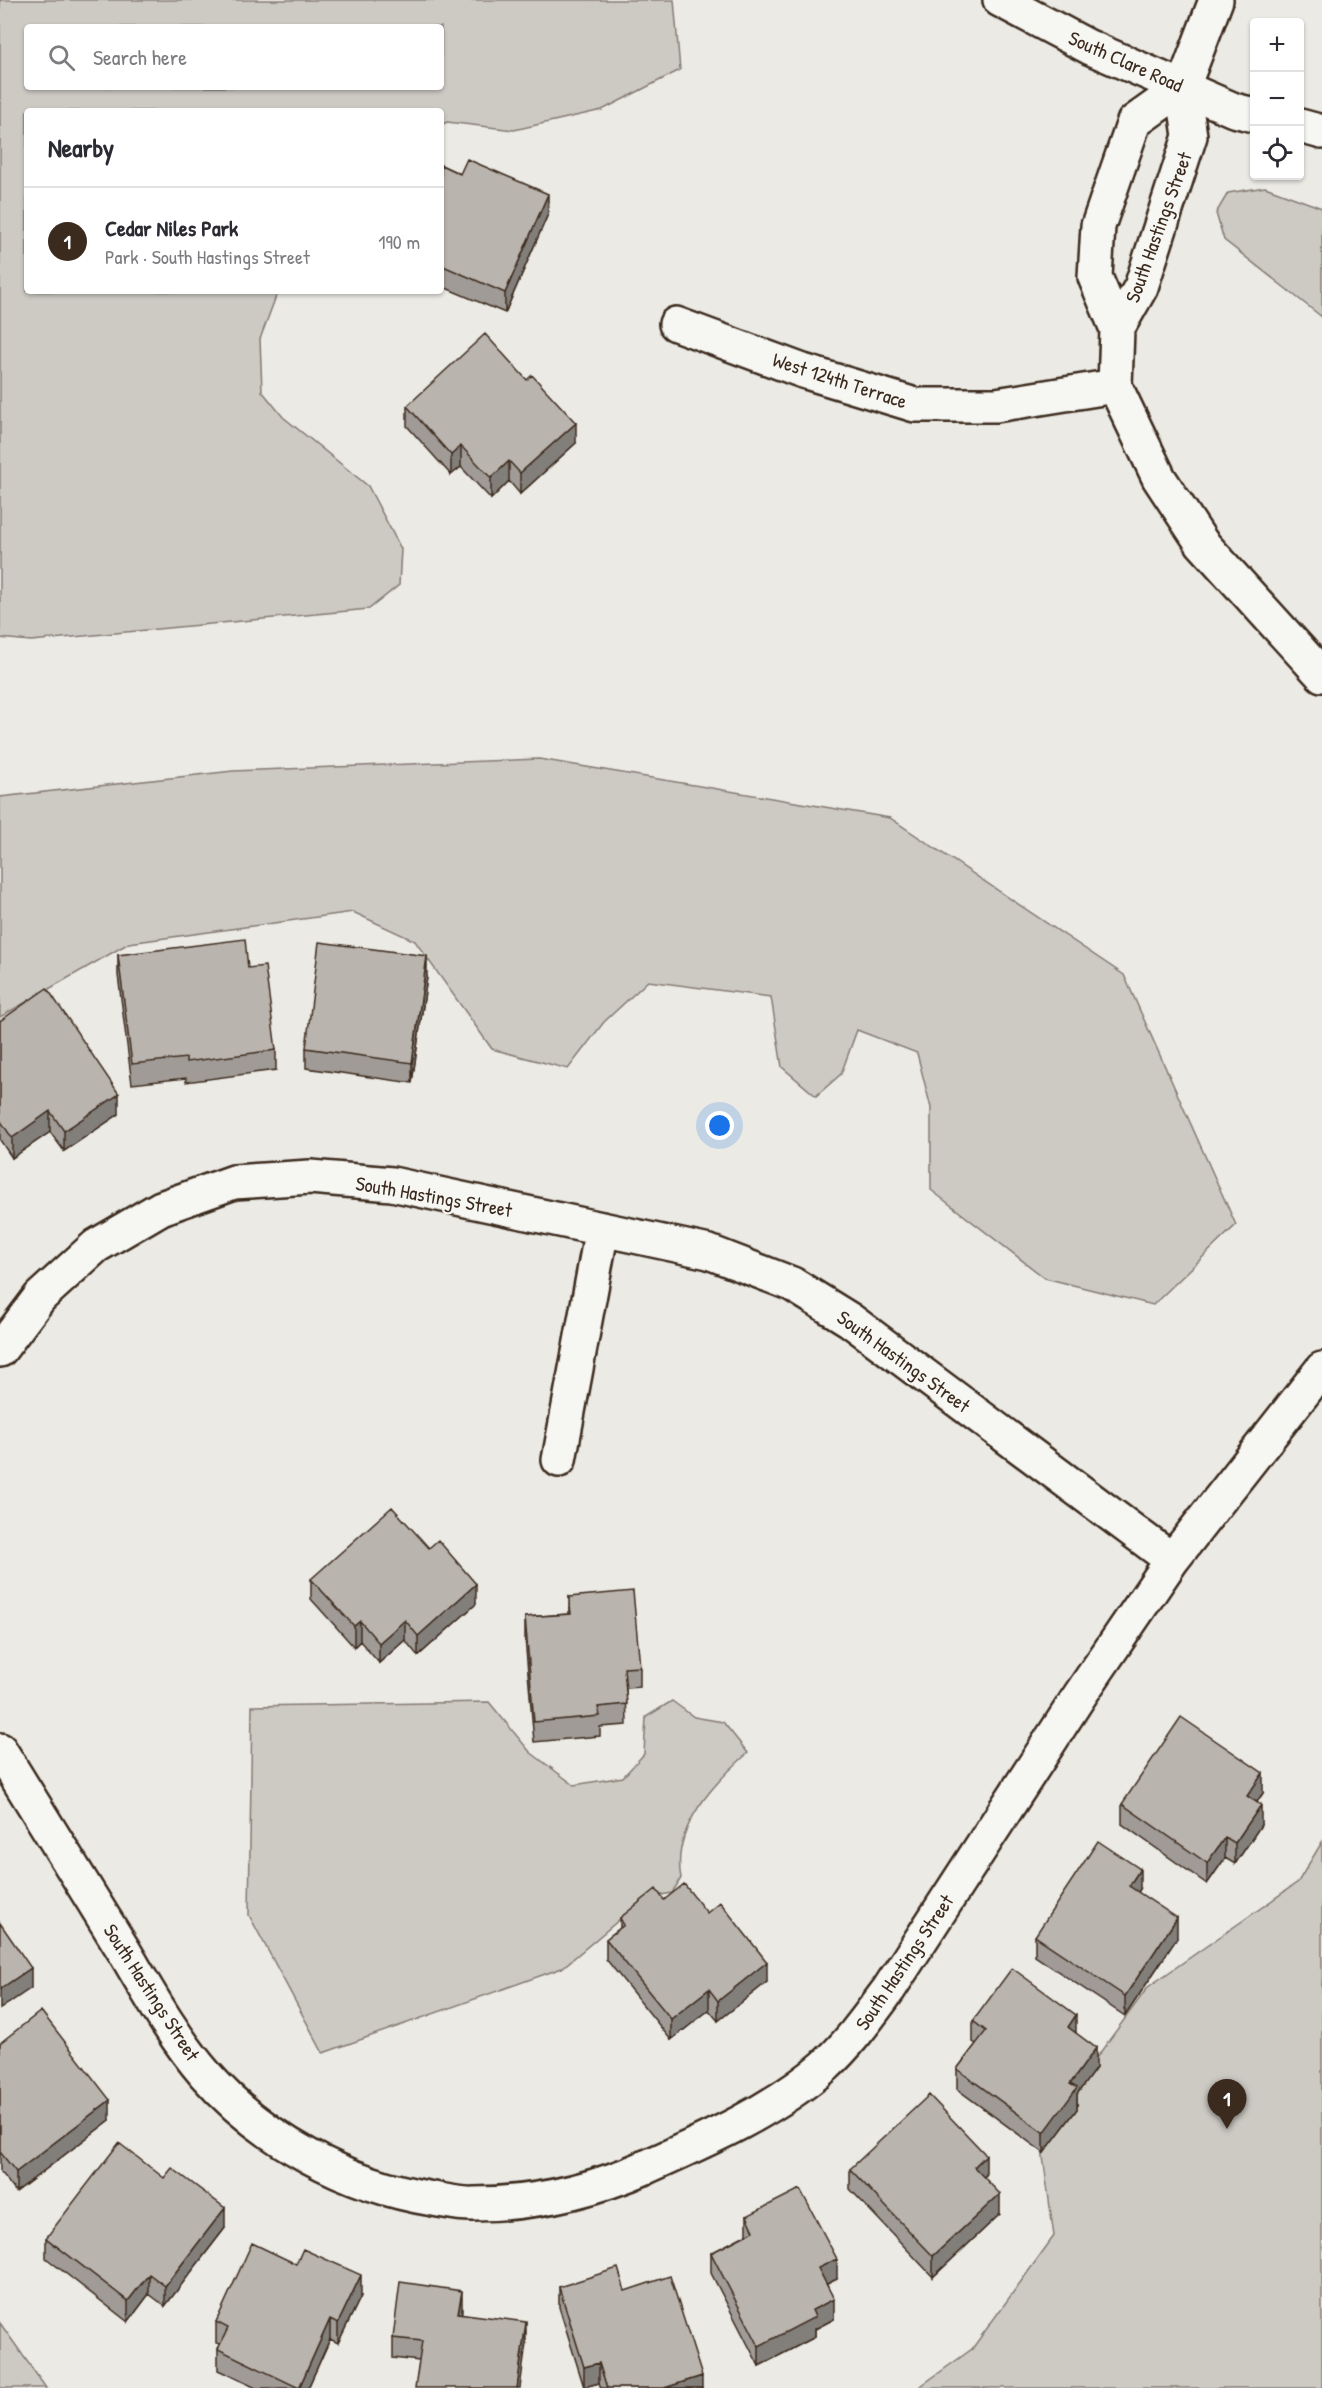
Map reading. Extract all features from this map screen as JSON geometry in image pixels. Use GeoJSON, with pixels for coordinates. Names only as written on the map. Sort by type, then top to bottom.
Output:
{"type":"FeatureCollection","features":[{"type":"Feature","properties":{"kind":"street","name":"South Clare Road"},"geometry":{"type":"LineString","coordinates":[[1000,0],[1089,47],[1234,110],[1250,114]]}},
{"type":"Feature","properties":{"kind":"street","name":"South Hastings Street"},"geometry":{"type":"LineString","coordinates":[[1216,0],[1183,87],[1190,136],[1141,287],[1118,329],[1115,386],[1159,478],[1202,543],[1322,675]]}},
{"type":"Feature","properties":{"kind":"street","name":"South Hastings Street"},"geometry":{"type":"LineString","coordinates":[[1118,329],[1095,278],[1098,226],[1134,122],[1183,87]]}},
{"type":"Feature","properties":{"kind":"street"},"geometry":{"type":"LineString","coordinates":[[1304,127],[1322,132]]}},
{"type":"Feature","properties":{"kind":"street","name":"West 124th Terrace"},"geometry":{"type":"LineString","coordinates":[[676,324],[803,371],[915,405],[996,405],[1115,386]]}},
{"type":"Feature","properties":{"kind":"street","name":"South Hastings Street"},"geometry":{"type":"LineString","coordinates":[[0,1350],[40,1297],[96,1246],[161,1208],[234,1182],[310,1177],[392,1184],[709,1252],[792,1284],[850,1320],[1172,1560]]}},
{"type":"Feature","properties":{"kind":"street"},"geometry":{"type":"LineString","coordinates":[[559,1460],[602,1229]]}},
{"type":"Feature","properties":{"kind":"street","name":"South Hastings Street"},"geometry":{"type":"LineString","coordinates":[[0,1750],[169,2026],[205,2074],[250,2117],[293,2147],[344,2175],[404,2194],[472,2205],[529,2200],[583,2191],[699,2144],[780,2097],[824,2066],[859,2030],[889,1989],[1080,1695],[1172,1560],[1322,1369]]}},
{"type":"Feature","properties":{"kind":"shaded area"},"geometry":{"type":"Polygon","coordinates":[[[0,0],[674,0],[680,70],[602,110],[514,130],[444,124],[444,108],[24,108],[24,294],[277,294],[260,339],[262,391],[283,417],[368,486],[401,549],[399,585],[369,609],[31,641],[0,638],[0,0]]]}},
{"type":"Feature","properties":{"kind":"shaded area"},"geometry":{"type":"Polygon","coordinates":[[[1265,187],[1322,208],[1322,317],[1224,240],[1216,213],[1228,193],[1265,187]]]}},
{"type":"Feature","properties":{"kind":"shaded area"},"geometry":{"type":"Polygon","coordinates":[[[539,759],[890,818],[1124,975],[1236,1225],[1153,1305],[1045,1278],[931,1190],[931,1108],[917,1053],[857,1030],[841,1074],[816,1096],[782,1067],[771,997],[648,981],[604,1022],[568,1069],[492,1049],[415,941],[353,912],[129,943],[0,1017],[0,797],[233,771],[539,759]]]}},
{"type":"Feature","properties":{"kind":"shaded area"},"geometry":{"type":"Polygon","coordinates":[[[672,1701],[694,1717],[723,1722],[748,1753],[709,1793],[689,1824],[682,1842],[681,1878],[672,1893],[645,1898],[562,1968],[323,2053],[249,1915],[252,1706],[489,1702],[530,1752],[574,1785],[623,1777],[644,1754],[646,1717],[672,1701]]]}},
{"type":"Feature","properties":{"kind":"shaded area"},"geometry":{"type":"Polygon","coordinates":[[[1322,1842],[1322,2388],[918,2388],[972,2349],[1054,2236],[1040,2135],[1148,1987],[1298,1882],[1322,1842]]]}},
{"type":"Feature","properties":{"kind":"shaded area"},"geometry":{"type":"Polygon","coordinates":[[[0,2323],[46,2388],[0,2388],[0,2323]]]}},
{"type":"Feature","properties":{"kind":"building"},"geometry":{"type":"Polygon","coordinates":[[[467,159],[548,194],[505,293],[444,266],[444,166],[460,174],[467,159]]]}},
{"type":"Feature","properties":{"kind":"building"},"geometry":{"type":"Polygon","coordinates":[[[485,334],[527,380],[532,375],[576,423],[520,473],[509,461],[491,478],[461,446],[451,455],[407,406],[485,334]]]}},
{"type":"Feature","properties":{"kind":"building"},"geometry":{"type":"Polygon","coordinates":[[[245,939],[248,968],[265,966],[276,1050],[186,1062],[186,1058],[132,1064],[118,955],[245,939]]]}},
{"type":"Feature","properties":{"kind":"building"},"geometry":{"type":"Polygon","coordinates":[[[319,942],[427,956],[412,1063],[306,1048],[319,942]]]}},
{"type":"Feature","properties":{"kind":"building"},"geometry":{"type":"Polygon","coordinates":[[[47,988],[119,1094],[64,1131],[50,1111],[12,1138],[0,1120],[0,1021],[47,988]]]}},
{"type":"Feature","properties":{"kind":"building"},"geometry":{"type":"Polygon","coordinates":[[[392,1507],[429,1548],[438,1540],[476,1584],[418,1636],[405,1620],[379,1643],[360,1621],[354,1626],[311,1579],[392,1507]]]}},
{"type":"Feature","properties":{"kind":"building"},"geometry":{"type":"Polygon","coordinates":[[[633,1591],[640,1667],[624,1668],[627,1704],[598,1707],[600,1716],[534,1722],[525,1617],[571,1614],[569,1597],[633,1591]]]}},
{"type":"Feature","properties":{"kind":"building"},"geometry":{"type":"Polygon","coordinates":[[[1181,1717],[1263,1773],[1247,1796],[1261,1805],[1235,1843],[1225,1837],[1207,1863],[1122,1804],[1181,1717]]]}},
{"type":"Feature","properties":{"kind":"building"},"geometry":{"type":"Polygon","coordinates":[[[1098,1841],[1140,1869],[1129,1886],[1177,1918],[1125,1996],[1035,1936],[1098,1841]]]}},
{"type":"Feature","properties":{"kind":"building"},"geometry":{"type":"Polygon","coordinates":[[[684,1884],[707,1913],[720,1902],[767,1962],[718,2001],[709,1989],[671,2019],[606,1939],[624,1925],[620,1918],[656,1889],[664,1900],[684,1884]]]}},
{"type":"Feature","properties":{"kind":"building"},"geometry":{"type":"Polygon","coordinates":[[[0,1923],[31,1968],[0,1989],[0,1923]]]}},
{"type":"Feature","properties":{"kind":"building"},"geometry":{"type":"Polygon","coordinates":[[[1012,1968],[1076,2015],[1068,2027],[1096,2048],[1070,2084],[1077,2088],[1044,2133],[957,2069],[986,2031],[973,2021],[1012,1968]]]}},
{"type":"Feature","properties":{"kind":"building"},"geometry":{"type":"Polygon","coordinates":[[[41,2011],[110,2100],[16,2172],[0,2152],[0,2043],[41,2011]]]}},
{"type":"Feature","properties":{"kind":"building"},"geometry":{"type":"Polygon","coordinates":[[[929,2095],[986,2155],[974,2167],[1000,2194],[933,2256],[850,2169],[929,2095]]]}},
{"type":"Feature","properties":{"kind":"building"},"geometry":{"type":"Polygon","coordinates":[[[119,2143],[164,2178],[172,2168],[225,2208],[165,2286],[149,2274],[128,2301],[46,2238],[119,2143]]]}},
{"type":"Feature","properties":{"kind":"building"},"geometry":{"type":"Polygon","coordinates":[[[800,2189],[837,2259],[818,2268],[834,2299],[812,2310],[815,2317],[759,2346],[711,2253],[754,2231],[747,2216],[800,2189]]]}},
{"type":"Feature","properties":{"kind":"building"},"geometry":{"type":"Polygon","coordinates":[[[252,2243],[296,2264],[303,2249],[361,2275],[338,2323],[330,2319],[299,2388],[218,2349],[228,2328],[216,2322],[252,2243]]]}},
{"type":"Feature","properties":{"kind":"building"},"geometry":{"type":"Polygon","coordinates":[[[618,2268],[625,2291],[670,2276],[702,2376],[664,2388],[607,2388],[599,2363],[584,2367],[559,2287],[618,2268]]]}},
{"type":"Feature","properties":{"kind":"building"},"geometry":{"type":"Polygon","coordinates":[[[400,2282],[462,2291],[458,2313],[526,2322],[517,2388],[415,2388],[422,2341],[393,2338],[400,2282]]]}},
{"type":"Feature","properties":{"kind":"place","name":"Cedar Niles Park"},"geometry":{"type":"Point","coordinates":[1227,2129]}}]}
